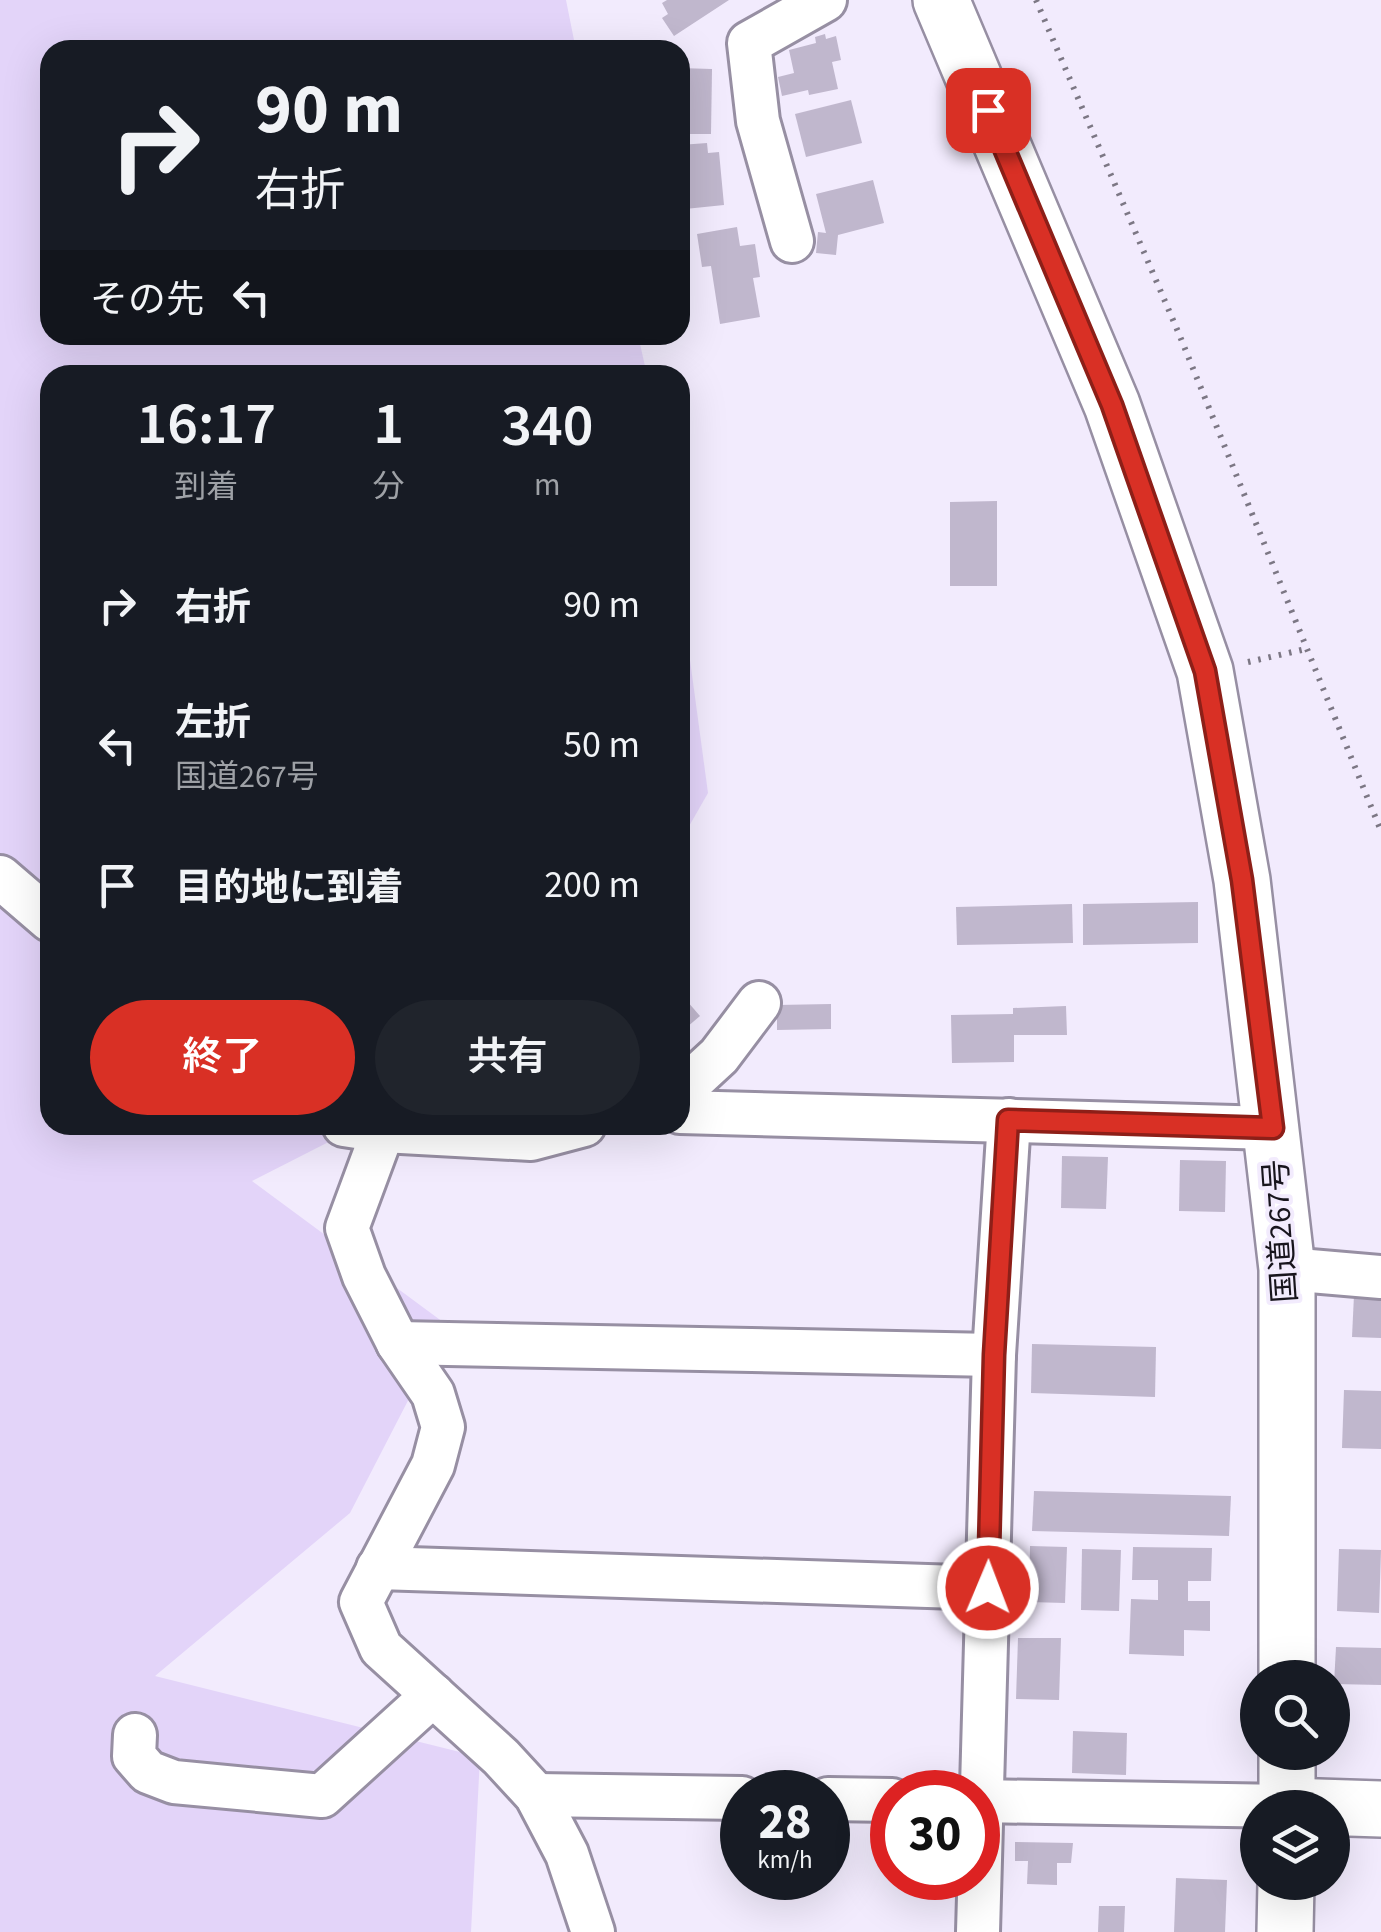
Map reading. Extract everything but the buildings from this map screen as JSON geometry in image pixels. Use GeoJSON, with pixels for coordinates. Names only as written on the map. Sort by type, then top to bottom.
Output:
{"type":"FeatureCollection","features":[{"type":"Feature","properties":{"kind":"main road","name":"国道267号"},"geometry":{"type":"LineString","coordinates":[[941,0],[1112,405],[1205,671],[1242,880],[1287,1269],[1287,1660]]}},
{"type":"Feature","properties":{"kind":"main road"},"geometry":{"type":"LineString","coordinates":[[1287,1789],[1381,1809]]}},
{"type":"Feature","properties":{"kind":"main road"},"geometry":{"type":"LineString","coordinates":[[1284,1932],[1285,1900]]}},
{"type":"Feature","properties":{"kind":"street"},"geometry":{"type":"LineString","coordinates":[[792,241],[758,121],[749,43],[825,0]]}},
{"type":"Feature","properties":{"kind":"street"},"geometry":{"type":"LineString","coordinates":[[0,877],[40,911]]}},
{"type":"Feature","properties":{"kind":"street"},"geometry":{"type":"LineString","coordinates":[[690,1083],[720,1056],[758,1003]]}},
{"type":"Feature","properties":{"kind":"street"},"geometry":{"type":"LineString","coordinates":[[690,1112],[1273,1128]]}},
{"type":"Feature","properties":{"kind":"street"},"geometry":{"type":"LineString","coordinates":[[981,1770],[994,1355],[1008,1120]]}},
{"type":"Feature","properties":{"kind":"street"},"geometry":{"type":"LineString","coordinates":[[362,1135],[348,1228],[364,1276],[398,1344],[433,1394],[443,1426],[433,1465],[361,1602],[381,1648],[501,1757],[536,1795],[567,1854],[593,1932]]}},
{"type":"Feature","properties":{"kind":"street"},"geometry":{"type":"LineString","coordinates":[[470,1135],[531,1139],[546,1135]]}},
{"type":"Feature","properties":{"kind":"street"},"geometry":{"type":"LineString","coordinates":[[1287,1269],[1381,1277]]}},
{"type":"Feature","properties":{"kind":"street"},"geometry":{"type":"LineString","coordinates":[[398,1344],[994,1355]]}},
{"type":"Feature","properties":{"kind":"street"},"geometry":{"type":"LineString","coordinates":[[378,1568],[988,1588]]}},
{"type":"Feature","properties":{"kind":"street"},"geometry":{"type":"LineString","coordinates":[[135,1735],[134,1756],[148,1772],[174,1782],[322,1796],[433,1695]]}},
{"type":"Feature","properties":{"kind":"street"},"geometry":{"type":"LineString","coordinates":[[1000,1800],[1287,1789]]}},
{"type":"Feature","properties":{"kind":"street"},"geometry":{"type":"LineString","coordinates":[[536,1795],[720,1798]]}},
{"type":"Feature","properties":{"kind":"street"},"geometry":{"type":"LineString","coordinates":[[978,1900],[978,1932]]}},
{"type":"Feature","properties":{"kind":"path"},"geometry":{"type":"LineString","coordinates":[[1036,0],[1172,316],[1381,831]]}},
{"type":"Feature","properties":{"kind":"path"},"geometry":{"type":"LineString","coordinates":[[1205,671],[1306,649]]}},
{"type":"Feature","properties":{"kind":"shaded area"},"geometry":{"type":"Polygon","coordinates":[[[0,0],[566,0],[574,40],[40,40],[40,345],[640,345],[645,365],[40,365],[40,1135],[342,1135],[252,1181],[447,1325],[350,1513],[155,1676],[480,1757],[471,1932],[0,1932],[0,0]]]}},
{"type":"Feature","properties":{"kind":"shaded area"},"geometry":{"type":"Polygon","coordinates":[[[690,660],[708,793],[690,824],[690,660]]]}},
{"type":"Feature","properties":{"kind":"route"},"geometry":{"type":"LineString","coordinates":[[988,110],[1112,405],[1205,671],[1242,880],[1273,1128],[1008,1120],[994,1355],[988,1588]]}}]}
